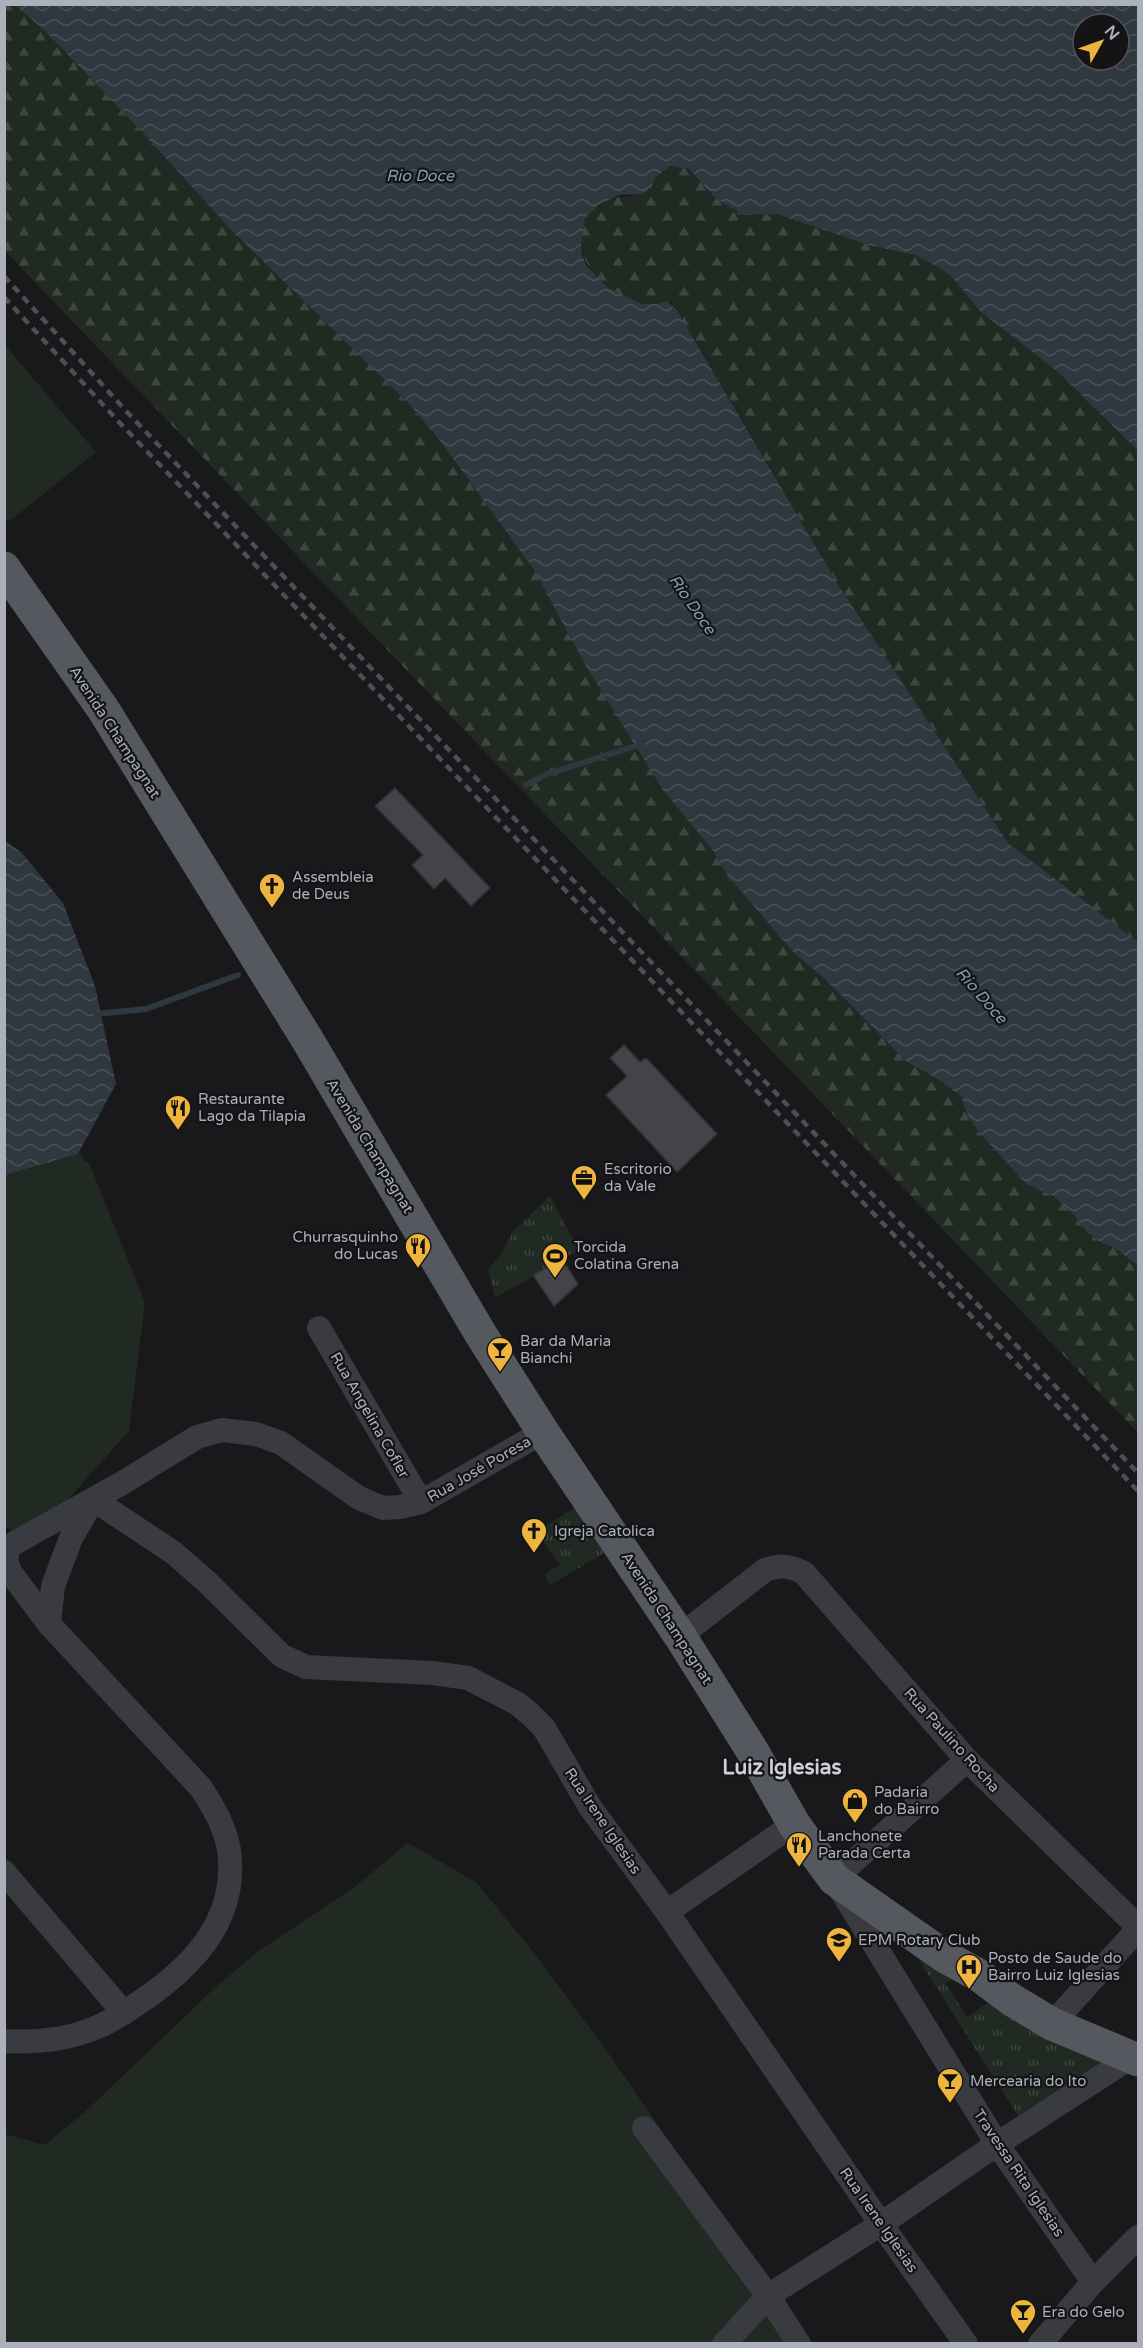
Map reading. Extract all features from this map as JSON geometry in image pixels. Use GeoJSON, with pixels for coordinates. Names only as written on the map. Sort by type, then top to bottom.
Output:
{"type":"FeatureCollection","features":[{"type":"Feature","properties":{"kind":"main road","name":"Avenida Champagnat"},"geometry":{"type":"LineString","coordinates":[[4,568],[104,709],[307,1039],[480,1333],[543,1432],[680,1636],[753,1752],[794,1824],[834,1879],[944,1956],[980,1976],[1012,2000],[1052,2024],[1134,2059]]}},
{"type":"Feature","properties":{"kind":"street","name":"Rua Angelina Cofler"},"geometry":{"type":"LineString","coordinates":[[319,1328],[421,1502]]}},
{"type":"Feature","properties":{"kind":"street","name":"Rua José Poresa"},"geometry":{"type":"LineString","coordinates":[[49,1624],[10,1572],[6,1560],[8,1550],[16,1541],[94,1500],[197,1437],[222,1430],[256,1434],[281,1443],[359,1498],[383,1508],[421,1502],[543,1432]]}},
{"type":"Feature","properties":{"kind":"street"},"geometry":{"type":"LineString","coordinates":[[4,2041],[46,2041],[95,2028],[124,2013],[168,1982],[198,1953],[214,1929],[224,1907],[230,1876],[229,1850],[217,1813],[201,1788],[49,1624],[53,1586],[71,1538],[94,1500]]}},
{"type":"Feature","properties":{"kind":"street","name":"Rua Irene Iglesias"},"geometry":{"type":"LineString","coordinates":[[94,1500],[174,1553],[282,1656],[295,1663],[306,1667],[433,1673],[468,1678],[518,1704],[544,1728],[590,1807],[667,1912],[881,2224],[966,2343]]}},
{"type":"Feature","properties":{"kind":"street","name":"Rua Paulino Rocha"},"geometry":{"type":"LineString","coordinates":[[680,1636],[765,1570],[787,1566],[804,1574],[967,1760],[1138,1928]]}},
{"type":"Feature","properties":{"kind":"street"},"geometry":{"type":"LineString","coordinates":[[834,1879],[967,1760]]}},
{"type":"Feature","properties":{"kind":"street"},"geometry":{"type":"LineString","coordinates":[[667,1912],[794,1824]]}},
{"type":"Feature","properties":{"kind":"street"},"geometry":{"type":"LineString","coordinates":[[4,1872],[124,2013]]}},
{"type":"Feature","properties":{"kind":"street","name":"Travessa Rita Iglesias"},"geometry":{"type":"LineString","coordinates":[[834,1879],[997,2144],[1093,2282]]}},
{"type":"Feature","properties":{"kind":"street"},"geometry":{"type":"LineString","coordinates":[[1052,2024],[1138,1928]]}},
{"type":"Feature","properties":{"kind":"street"},"geometry":{"type":"LineString","coordinates":[[724,2343],[768,2296],[881,2224],[997,2144],[1134,2059]]}},
{"type":"Feature","properties":{"kind":"street"},"geometry":{"type":"LineString","coordinates":[[644,2128],[768,2296],[799,2343]]}},
{"type":"Feature","properties":{"kind":"street"},"geometry":{"type":"LineString","coordinates":[[1040,2343],[1093,2282],[1138,2237]]}},
{"type":"Feature","properties":{"kind":"green space"},"geometry":{"type":"Polygon","coordinates":[[[15,4],[43,29],[145,135],[231,230],[409,404],[441,442],[534,570],[584,663],[663,789],[714,852],[727,875],[794,953],[827,981],[907,1062],[936,1078],[961,1096],[967,1114],[978,1131],[1026,1184],[1052,1195],[1072,1213],[1088,1233],[1102,1243],[1114,1247],[1138,1266],[1138,1433],[5,251],[4,5],[15,4]]]}},
{"type":"Feature","properties":{"kind":"green space"},"geometry":{"type":"Polygon","coordinates":[[[670,165],[690,169],[716,198],[737,210],[738,215],[777,214],[868,245],[915,255],[941,268],[952,277],[980,311],[1058,372],[1138,451],[1138,942],[1008,843],[839,586],[672,303],[667,301],[645,305],[628,300],[612,292],[588,265],[582,250],[581,234],[586,218],[599,204],[608,199],[629,196],[651,188],[656,177],[670,165]]]}},
{"type":"Feature","properties":{"kind":"green space"},"geometry":{"type":"Polygon","coordinates":[[[4,344],[96,452],[11,520],[4,520],[4,344]]]}},
{"type":"Feature","properties":{"kind":"green space"},"geometry":{"type":"Polygon","coordinates":[[[81,1153],[85,1161],[89,1163],[145,1303],[129,1431],[32,1540],[27,1542],[5,1526],[5,1175],[81,1153]]]}},
{"type":"Feature","properties":{"kind":"green space"},"geometry":{"type":"Polygon","coordinates":[[[550,1196],[579,1250],[495,1298],[488,1270],[501,1254],[514,1230],[550,1196]]]}},
{"type":"Feature","properties":{"kind":"green space"},"geometry":{"type":"Polygon","coordinates":[[[580,1504],[609,1550],[550,1585],[544,1574],[560,1565],[536,1532],[580,1504]]]}},
{"type":"Feature","properties":{"kind":"green space"},"geometry":{"type":"Polygon","coordinates":[[[408,1843],[476,1882],[535,1954],[611,2057],[808,2343],[5,2343],[4,2134],[45,2145],[88,2109],[219,1984],[260,1950],[353,1888],[408,1843]]]}},
{"type":"Feature","properties":{"kind":"green space"},"geometry":{"type":"Polygon","coordinates":[[[899,1929],[961,1975],[945,1983],[967,2017],[993,1999],[1119,2058],[1022,2122],[899,1929]]]}},
{"type":"Feature","properties":{"kind":"water","name":"Rio Doce"},"geometry":{"type":"Polygon","coordinates":[[[15,5],[1138,5],[1138,451],[1058,372],[980,311],[952,277],[940,268],[915,255],[868,245],[777,214],[737,215],[737,210],[716,198],[689,169],[670,166],[656,177],[651,188],[642,194],[619,195],[598,205],[585,219],[581,244],[586,265],[608,288],[642,304],[667,301],[677,310],[839,586],[1008,843],[1138,942],[1138,1266],[1114,1247],[1102,1243],[1088,1233],[1072,1213],[1052,1195],[1026,1184],[978,1131],[967,1114],[961,1096],[936,1078],[907,1062],[827,981],[794,953],[727,875],[714,852],[663,790],[584,663],[534,570],[441,442],[409,404],[231,230],[145,135],[43,29],[15,5]]]}},
{"type":"Feature","properties":{"kind":"water"},"geometry":{"type":"Polygon","coordinates":[[[4,840],[22,853],[63,903],[95,986],[116,1084],[78,1154],[5,1175],[4,840]]]}},
{"type":"Feature","properties":{"kind":"building"},"geometry":{"type":"Polygon","coordinates":[[[395,788],[490,888],[471,906],[445,878],[434,889],[412,865],[423,855],[375,806],[395,788]]]}},
{"type":"Feature","properties":{"kind":"building"},"geometry":{"type":"Polygon","coordinates":[[[624,1045],[640,1062],[646,1058],[717,1134],[677,1172],[606,1095],[627,1076],[610,1058],[624,1045]]]}},
{"type":"Feature","properties":{"kind":"building","name":"Torcida Colatina Grena"},"geometry":{"type":"Polygon","coordinates":[[[562,1259],[578,1284],[554,1306],[533,1275],[562,1259]]]}},
{"type":"Feature","properties":{"kind":"waterway"},"geometry":{"type":"LineString","coordinates":[[526,785],[547,774],[642,744]]}},
{"type":"Feature","properties":{"kind":"waterway"},"geometry":{"type":"LineString","coordinates":[[96,1014],[146,1009],[238,975]]}},
{"type":"Feature","properties":{"kind":"railway"},"geometry":{"type":"LineString","coordinates":[[4,276],[127,412],[1138,1473]]}},
{"type":"Feature","properties":{"kind":"railway"},"geometry":{"type":"LineString","coordinates":[[4,297],[118,421],[1138,1491]]}},
{"type":"Feature","properties":{"kind":"place","name":"Assembleia de Deus"},"geometry":{"type":"Point","coordinates":[272,909]}},
{"type":"Feature","properties":{"kind":"place","name":"Restaurante Lago da Tilapia"},"geometry":{"type":"Point","coordinates":[178,1131]}},
{"type":"Feature","properties":{"kind":"place","name":"Escritorio da Vale"},"geometry":{"type":"Point","coordinates":[584,1201]}},
{"type":"Feature","properties":{"kind":"place","name":"Churrasquinho do Lucas"},"geometry":{"type":"Point","coordinates":[418,1269]}},
{"type":"Feature","properties":{"kind":"place","name":"Torcida Colatina Grena"},"geometry":{"type":"Point","coordinates":[555,1279]}},
{"type":"Feature","properties":{"kind":"place","name":"Bar da Maria Bianchi"},"geometry":{"type":"Point","coordinates":[500,1373]}},
{"type":"Feature","properties":{"kind":"place","name":"Igreja Catolica"},"geometry":{"type":"Point","coordinates":[534,1554]}},
{"type":"Feature","properties":{"kind":"place","name":"Padaria do Bairro"},"geometry":{"type":"Point","coordinates":[855,1824]}},
{"type":"Feature","properties":{"kind":"place","name":"Lanchonete Parada Certa"},"geometry":{"type":"Point","coordinates":[799,1868]}},
{"type":"Feature","properties":{"kind":"place","name":"EPM Rotary Club"},"geometry":{"type":"Point","coordinates":[839,1963]}},
{"type":"Feature","properties":{"kind":"place","name":"Posto de Saude do Bairro Luiz Iglesias"},"geometry":{"type":"Point","coordinates":[969,1990]}},
{"type":"Feature","properties":{"kind":"place","name":"Mercearia do Ito"},"geometry":{"type":"Point","coordinates":[950,2104]}},
{"type":"Feature","properties":{"kind":"place","name":"Era do Gelo"},"geometry":{"type":"Point","coordinates":[1023,2335]}},
{"type":"Feature","properties":{"kind":"district","name":"Luiz Iglesias"},"geometry":{"type":"Point","coordinates":[782,1767]}}]}
